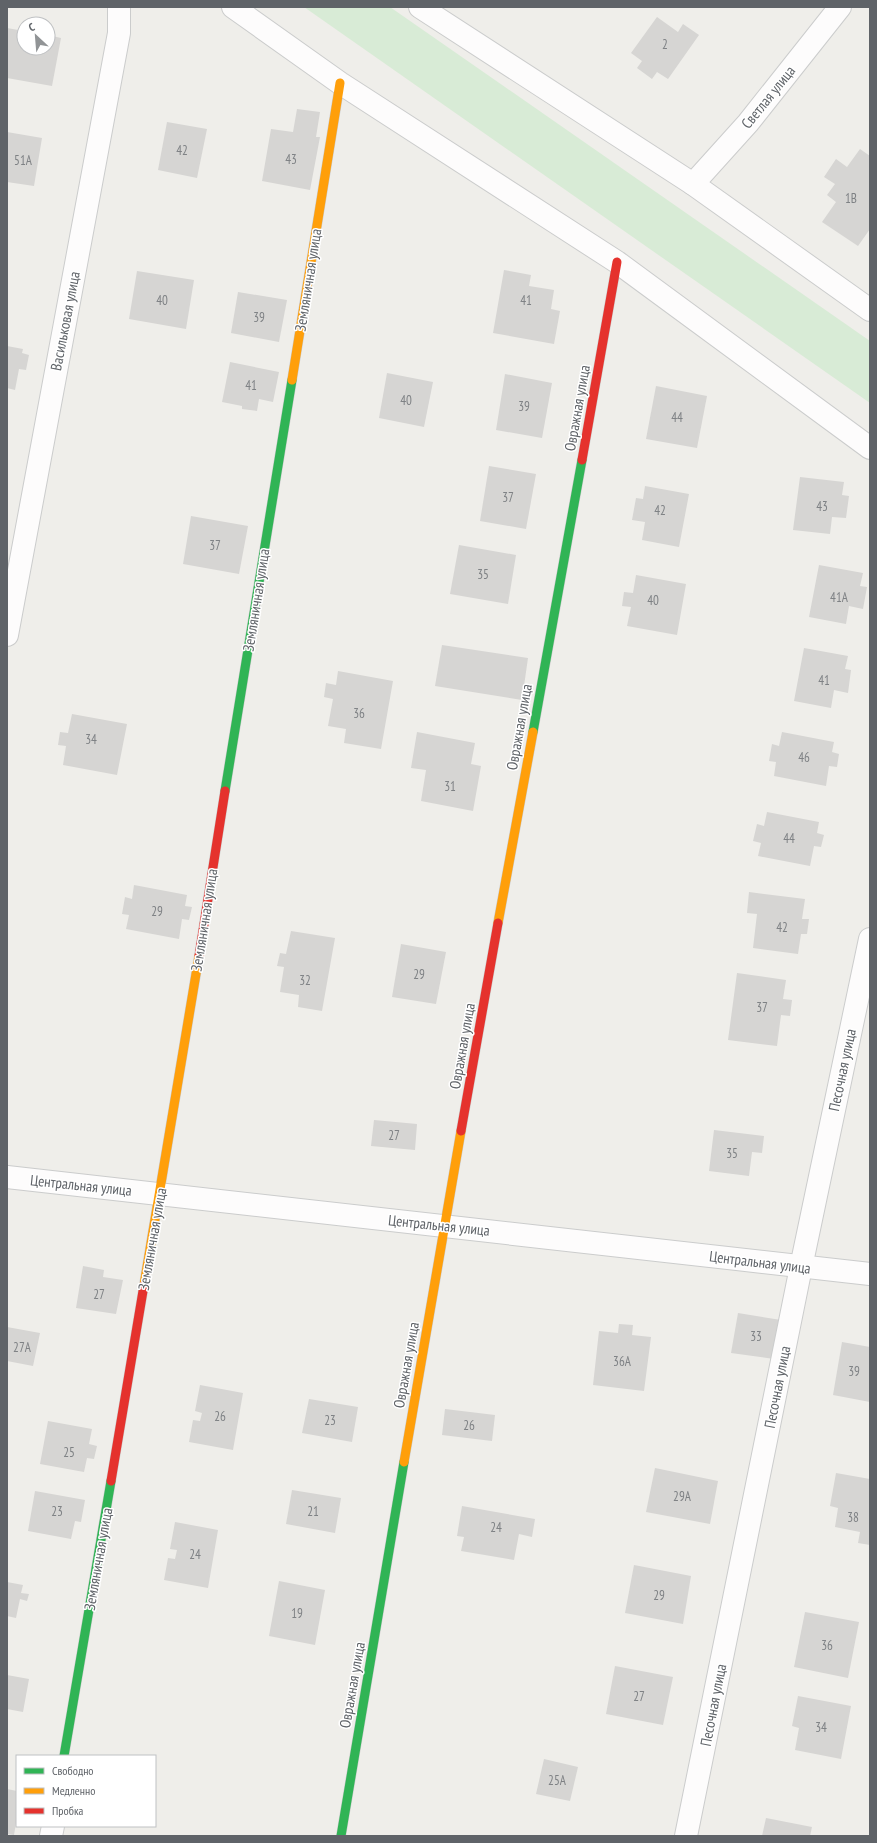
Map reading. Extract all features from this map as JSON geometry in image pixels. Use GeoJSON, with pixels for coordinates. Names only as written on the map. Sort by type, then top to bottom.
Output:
{"type":"FeatureCollection","features":[{"type":"Feature","properties":{"kind":"street","name":"Васильковая улица"},"geometry":{"type":"LineString","coordinates":[[7,635],[117,41],[119,7]]}},
{"type":"Feature","properties":{"kind":"street"},"geometry":{"type":"LineString","coordinates":[[232,7],[340,83],[617,262],[870,448]]}},
{"type":"Feature","properties":{"kind":"street"},"geometry":{"type":"LineString","coordinates":[[420,7],[693,184],[870,310]]}},
{"type":"Feature","properties":{"kind":"street","name":"Светлая улица"},"geometry":{"type":"LineString","coordinates":[[693,184],[748,123],[840,7]]}},
{"type":"Feature","properties":{"kind":"street","name":"Земляничная улица"},"geometry":{"type":"LineString","coordinates":[[64,1755],[160,1194],[340,83]]}},
{"type":"Feature","properties":{"kind":"street","name":"Овражная улица"},"geometry":{"type":"LineString","coordinates":[[341,1836],[444,1226],[617,262]]}},
{"type":"Feature","properties":{"kind":"street","name":"Песочная улица"},"geometry":{"type":"LineString","coordinates":[[686,1836],[801,1267],[870,939]]}},
{"type":"Feature","properties":{"kind":"street","name":"Центральная улица"},"geometry":{"type":"LineString","coordinates":[[7,1177],[870,1274]]}},
{"type":"Feature","properties":{"kind":"green space"},"geometry":{"type":"Polygon","coordinates":[[[304,7],[390,7],[870,341],[870,403],[304,7]]]}},
{"type":"Feature","properties":{"kind":"building"},"geometry":{"type":"Polygon","coordinates":[[[657,17],[678,32],[683,24],[699,35],[668,79],[657,72],[652,79],[637,68],[642,61],[631,53],[657,17]]]}},
{"type":"Feature","properties":{"kind":"building"},"geometry":{"type":"Polygon","coordinates":[[[7,28],[16,30],[16,56],[56,56],[56,37],[61,38],[52,86],[7,78],[7,28]]]}},
{"type":"Feature","properties":{"kind":"building"},"geometry":{"type":"Polygon","coordinates":[[[297,109],[320,112],[316,137],[320,137],[310,190],[262,181],[271,129],[293,132],[297,109]]]}},
{"type":"Feature","properties":{"kind":"building"},"geometry":{"type":"Polygon","coordinates":[[[167,122],[207,129],[197,178],[158,170],[167,122]]]}},
{"type":"Feature","properties":{"kind":"building"},"geometry":{"type":"Polygon","coordinates":[[[7,132],[42,138],[34,186],[7,182],[7,132]]]}},
{"type":"Feature","properties":{"kind":"building"},"geometry":{"type":"Polygon","coordinates":[[[860,149],[870,156],[870,229],[858,246],[822,222],[836,202],[827,195],[835,184],[824,177],[836,159],[847,167],[860,149]]]}},
{"type":"Feature","properties":{"kind":"building"},"geometry":{"type":"Polygon","coordinates":[[[504,270],[531,275],[529,286],[554,290],[551,309],[560,311],[554,344],[493,333],[504,270]]]}},
{"type":"Feature","properties":{"kind":"building"},"geometry":{"type":"Polygon","coordinates":[[[137,271],[194,280],[186,329],[129,319],[137,271]]]}},
{"type":"Feature","properties":{"kind":"building"},"geometry":{"type":"Polygon","coordinates":[[[238,292],[287,300],[279,342],[231,333],[238,292]]]}},
{"type":"Feature","properties":{"kind":"building"},"geometry":{"type":"Polygon","coordinates":[[[7,346],[23,349],[22,353],[29,355],[26,370],[19,369],[15,390],[7,388],[7,346]]]}},
{"type":"Feature","properties":{"kind":"building"},"geometry":{"type":"Polygon","coordinates":[[[230,362],[279,372],[273,402],[259,399],[257,411],[242,409],[242,406],[222,402],[230,362]]]}},
{"type":"Feature","properties":{"kind":"building"},"geometry":{"type":"Polygon","coordinates":[[[387,373],[433,382],[424,427],[379,418],[387,373]]]}},
{"type":"Feature","properties":{"kind":"building"},"geometry":{"type":"Polygon","coordinates":[[[505,374],[552,383],[542,438],[496,430],[505,374]]]}},
{"type":"Feature","properties":{"kind":"building"},"geometry":{"type":"Polygon","coordinates":[[[656,386],[707,396],[697,448],[646,439],[656,386]]]}},
{"type":"Feature","properties":{"kind":"building"},"geometry":{"type":"Polygon","coordinates":[[[489,466],[536,474],[526,529],[480,521],[489,466]]]}},
{"type":"Feature","properties":{"kind":"building"},"geometry":{"type":"Polygon","coordinates":[[[800,477],[844,482],[842,495],[849,496],[846,518],[832,517],[830,534],[793,530],[800,477]]]}},
{"type":"Feature","properties":{"kind":"building"},"geometry":{"type":"Polygon","coordinates":[[[645,486],[689,494],[679,547],[642,540],[645,522],[632,520],[636,498],[643,499],[645,486]]]}},
{"type":"Feature","properties":{"kind":"building"},"geometry":{"type":"Polygon","coordinates":[[[191,516],[248,526],[239,574],[183,564],[191,516]]]}},
{"type":"Feature","properties":{"kind":"building"},"geometry":{"type":"Polygon","coordinates":[[[459,545],[516,555],[508,604],[450,594],[459,545]]]}},
{"type":"Feature","properties":{"kind":"building"},"geometry":{"type":"Polygon","coordinates":[[[819,565],[863,573],[860,586],[867,587],[863,609],[849,606],[846,624],[809,617],[819,565]]]}},
{"type":"Feature","properties":{"kind":"building"},"geometry":{"type":"Polygon","coordinates":[[[636,575],[686,584],[677,635],[627,626],[631,607],[622,606],[624,592],[633,593],[636,575]]]}},
{"type":"Feature","properties":{"kind":"building"},"geometry":{"type":"Polygon","coordinates":[[[442,645],[528,658],[522,700],[435,686],[442,645]]]}},
{"type":"Feature","properties":{"kind":"building"},"geometry":{"type":"Polygon","coordinates":[[[804,648],[848,656],[845,669],[851,670],[848,693],[834,690],[831,708],[794,701],[804,648]]]}},
{"type":"Feature","properties":{"kind":"building"},"geometry":{"type":"Polygon","coordinates":[[[338,671],[393,681],[381,749],[344,743],[346,729],[328,726],[333,699],[324,697],[326,683],[336,685],[338,671]]]}},
{"type":"Feature","properties":{"kind":"building"},"geometry":{"type":"Polygon","coordinates":[[[72,714],[127,724],[117,775],[63,765],[66,746],[58,745],[60,732],[68,733],[72,714]]]}},
{"type":"Feature","properties":{"kind":"building"},"geometry":{"type":"Polygon","coordinates":[[[417,732],[475,743],[471,764],[481,766],[473,811],[421,801],[426,770],[411,768],[417,732]]]}},
{"type":"Feature","properties":{"kind":"building"},"geometry":{"type":"Polygon","coordinates":[[[782,732],[834,742],[832,752],[839,754],[837,767],[829,766],[826,786],[774,776],[776,762],[769,761],[772,744],[779,746],[782,732]]]}},
{"type":"Feature","properties":{"kind":"building"},"geometry":{"type":"Polygon","coordinates":[[[767,812],[819,822],[817,833],[824,835],[821,847],[814,846],[810,866],[758,856],[761,843],[753,841],[757,824],[764,826],[767,812]]]}},
{"type":"Feature","properties":{"kind":"building"},"geometry":{"type":"Polygon","coordinates":[[[134,885],[187,895],[185,906],[192,907],[189,920],[182,919],[179,939],[126,929],[129,915],[122,914],[125,897],[132,899],[134,885]]]}},
{"type":"Feature","properties":{"kind":"building"},"geometry":{"type":"Polygon","coordinates":[[[749,892],[805,899],[802,919],[809,919],[807,934],[801,934],[798,954],[753,948],[757,914],[747,913],[749,892]]]}},
{"type":"Feature","properties":{"kind":"building"},"geometry":{"type":"Polygon","coordinates":[[[291,931],[335,938],[322,1011],[298,1007],[299,995],[280,992],[284,967],[277,966],[280,953],[286,954],[291,931]]]}},
{"type":"Feature","properties":{"kind":"building"},"geometry":{"type":"Polygon","coordinates":[[[401,944],[446,952],[436,1004],[392,997],[401,944]]]}},
{"type":"Feature","properties":{"kind":"building"},"geometry":{"type":"Polygon","coordinates":[[[737,973],[786,980],[783,999],[792,1000],[790,1016],[781,1015],[777,1046],[728,1040],[737,973]]]}},
{"type":"Feature","properties":{"kind":"building"},"geometry":{"type":"Polygon","coordinates":[[[374,1120],[417,1124],[415,1150],[371,1146],[374,1120]]]}},
{"type":"Feature","properties":{"kind":"building"},"geometry":{"type":"Polygon","coordinates":[[[714,1130],[764,1136],[762,1153],[752,1152],[749,1176],[709,1171],[714,1130]]]}},
{"type":"Feature","properties":{"kind":"building"},"geometry":{"type":"Polygon","coordinates":[[[83,1266],[104,1270],[103,1277],[123,1280],[116,1314],[76,1308],[83,1266]]]}},
{"type":"Feature","properties":{"kind":"building"},"geometry":{"type":"Polygon","coordinates":[[[738,1313],[781,1320],[774,1359],[731,1353],[738,1313]]]}},
{"type":"Feature","properties":{"kind":"building"},"geometry":{"type":"Polygon","coordinates":[[[619,1324],[633,1325],[632,1335],[651,1337],[644,1391],[593,1385],[599,1331],[618,1333],[619,1324]]]}},
{"type":"Feature","properties":{"kind":"building"},"geometry":{"type":"Polygon","coordinates":[[[7,1327],[40,1333],[33,1366],[7,1361],[7,1327]]]}},
{"type":"Feature","properties":{"kind":"building"},"geometry":{"type":"Polygon","coordinates":[[[842,1342],[870,1347],[870,1402],[833,1395],[842,1342]]]}},
{"type":"Feature","properties":{"kind":"building"},"geometry":{"type":"Polygon","coordinates":[[[200,1385],[243,1393],[233,1450],[189,1442],[193,1420],[200,1421],[202,1413],[195,1411],[200,1385]]]}},
{"type":"Feature","properties":{"kind":"building"},"geometry":{"type":"Polygon","coordinates":[[[309,1399],[358,1407],[352,1442],[302,1433],[309,1399]]]}},
{"type":"Feature","properties":{"kind":"building"},"geometry":{"type":"Polygon","coordinates":[[[445,1409],[495,1415],[492,1441],[442,1435],[445,1409]]]}},
{"type":"Feature","properties":{"kind":"building"},"geometry":{"type":"Polygon","coordinates":[[[48,1421],[92,1429],[89,1444],[97,1446],[94,1459],[87,1458],[84,1472],[40,1464],[48,1421]]]}},
{"type":"Feature","properties":{"kind":"building"},"geometry":{"type":"Polygon","coordinates":[[[655,1468],[718,1481],[710,1524],[646,1512],[655,1468]]]}},
{"type":"Feature","properties":{"kind":"building"},"geometry":{"type":"Polygon","coordinates":[[[836,1473],[870,1479],[870,1545],[858,1543],[860,1532],[835,1527],[838,1508],[830,1506],[836,1473]]]}},
{"type":"Feature","properties":{"kind":"building"},"geometry":{"type":"Polygon","coordinates":[[[292,1490],[341,1498],[335,1533],[286,1524],[292,1490]]]}},
{"type":"Feature","properties":{"kind":"building"},"geometry":{"type":"Polygon","coordinates":[[[35,1491],[85,1500],[81,1522],[75,1521],[71,1539],[28,1531],[35,1491]]]}},
{"type":"Feature","properties":{"kind":"building"},"geometry":{"type":"Polygon","coordinates":[[[462,1506],[535,1519],[532,1537],[519,1534],[514,1560],[461,1551],[464,1537],[457,1536],[462,1506]]]}},
{"type":"Feature","properties":{"kind":"building"},"geometry":{"type":"Polygon","coordinates":[[[175,1522],[218,1530],[208,1588],[164,1580],[168,1558],[175,1559],[177,1550],[170,1549],[175,1522]]]}},
{"type":"Feature","properties":{"kind":"building"},"geometry":{"type":"Polygon","coordinates":[[[634,1565],[691,1576],[683,1624],[625,1613],[634,1565]]]}},
{"type":"Feature","properties":{"kind":"building"},"geometry":{"type":"Polygon","coordinates":[[[279,1581],[325,1590],[315,1645],[269,1636],[279,1581]]]}},
{"type":"Feature","properties":{"kind":"building"},"geometry":{"type":"Polygon","coordinates":[[[7,1582],[23,1585],[21,1593],[29,1594],[27,1601],[20,1599],[16,1618],[7,1616],[7,1582]]]}},
{"type":"Feature","properties":{"kind":"building"},"geometry":{"type":"Polygon","coordinates":[[[805,1612],[859,1622],[848,1678],[794,1667],[805,1612]]]}},
{"type":"Feature","properties":{"kind":"building"},"geometry":{"type":"Polygon","coordinates":[[[615,1666],[673,1677],[663,1725],[606,1714],[615,1666]]]}},
{"type":"Feature","properties":{"kind":"building"},"geometry":{"type":"Polygon","coordinates":[[[7,1675],[29,1679],[23,1712],[7,1709],[7,1675]]]}},
{"type":"Feature","properties":{"kind":"building"},"geometry":{"type":"Polygon","coordinates":[[[798,1696],[851,1706],[841,1759],[795,1750],[799,1728],[792,1726],[798,1696]]]}},
{"type":"Feature","properties":{"kind":"building"},"geometry":{"type":"Polygon","coordinates":[[[544,1759],[578,1767],[570,1801],[536,1794],[544,1759]]]}},
{"type":"Feature","properties":{"kind":"building"},"geometry":{"type":"Polygon","coordinates":[[[7,1789],[16,1791],[16,1823],[14,1835],[7,1834],[7,1789]]]}},
{"type":"Feature","properties":{"kind":"building"},"geometry":{"type":"Polygon","coordinates":[[[766,1818],[812,1827],[810,1836],[762,1836],[766,1818]]]}},
{"type":"Feature","properties":{"kind":"traffic: fast"},"geometry":{"type":"LineString","coordinates":[[225,791],[292,380]]}},
{"type":"Feature","properties":{"kind":"traffic: fast"},"geometry":{"type":"LineString","coordinates":[[533,732],[582,460]]}},
{"type":"Feature","properties":{"kind":"traffic: fast"},"geometry":{"type":"LineString","coordinates":[[341,1836],[404,1462]]}},
{"type":"Feature","properties":{"kind":"traffic: fast"},"geometry":{"type":"LineString","coordinates":[[64,1755],[111,1481]]}},
{"type":"Feature","properties":{"kind":"traffic: slow"},"geometry":{"type":"LineString","coordinates":[[292,380],[340,83]]}},
{"type":"Feature","properties":{"kind":"traffic: slow"},"geometry":{"type":"LineString","coordinates":[[498,923],[533,732]]}},
{"type":"Feature","properties":{"kind":"traffic: slow"},"geometry":{"type":"LineString","coordinates":[[144,1285],[199,956]]}},
{"type":"Feature","properties":{"kind":"traffic: slow"},"geometry":{"type":"LineString","coordinates":[[404,1462],[461,1131]]}},
{"type":"Feature","properties":{"kind":"traffic: jam"},"geometry":{"type":"LineString","coordinates":[[582,460],[617,262]]}},
{"type":"Feature","properties":{"kind":"traffic: jam"},"geometry":{"type":"LineString","coordinates":[[199,956],[225,791]]}},
{"type":"Feature","properties":{"kind":"traffic: jam"},"geometry":{"type":"LineString","coordinates":[[461,1131],[498,923]]}},
{"type":"Feature","properties":{"kind":"traffic: jam"},"geometry":{"type":"LineString","coordinates":[[111,1481],[144,1285]]}}]}
